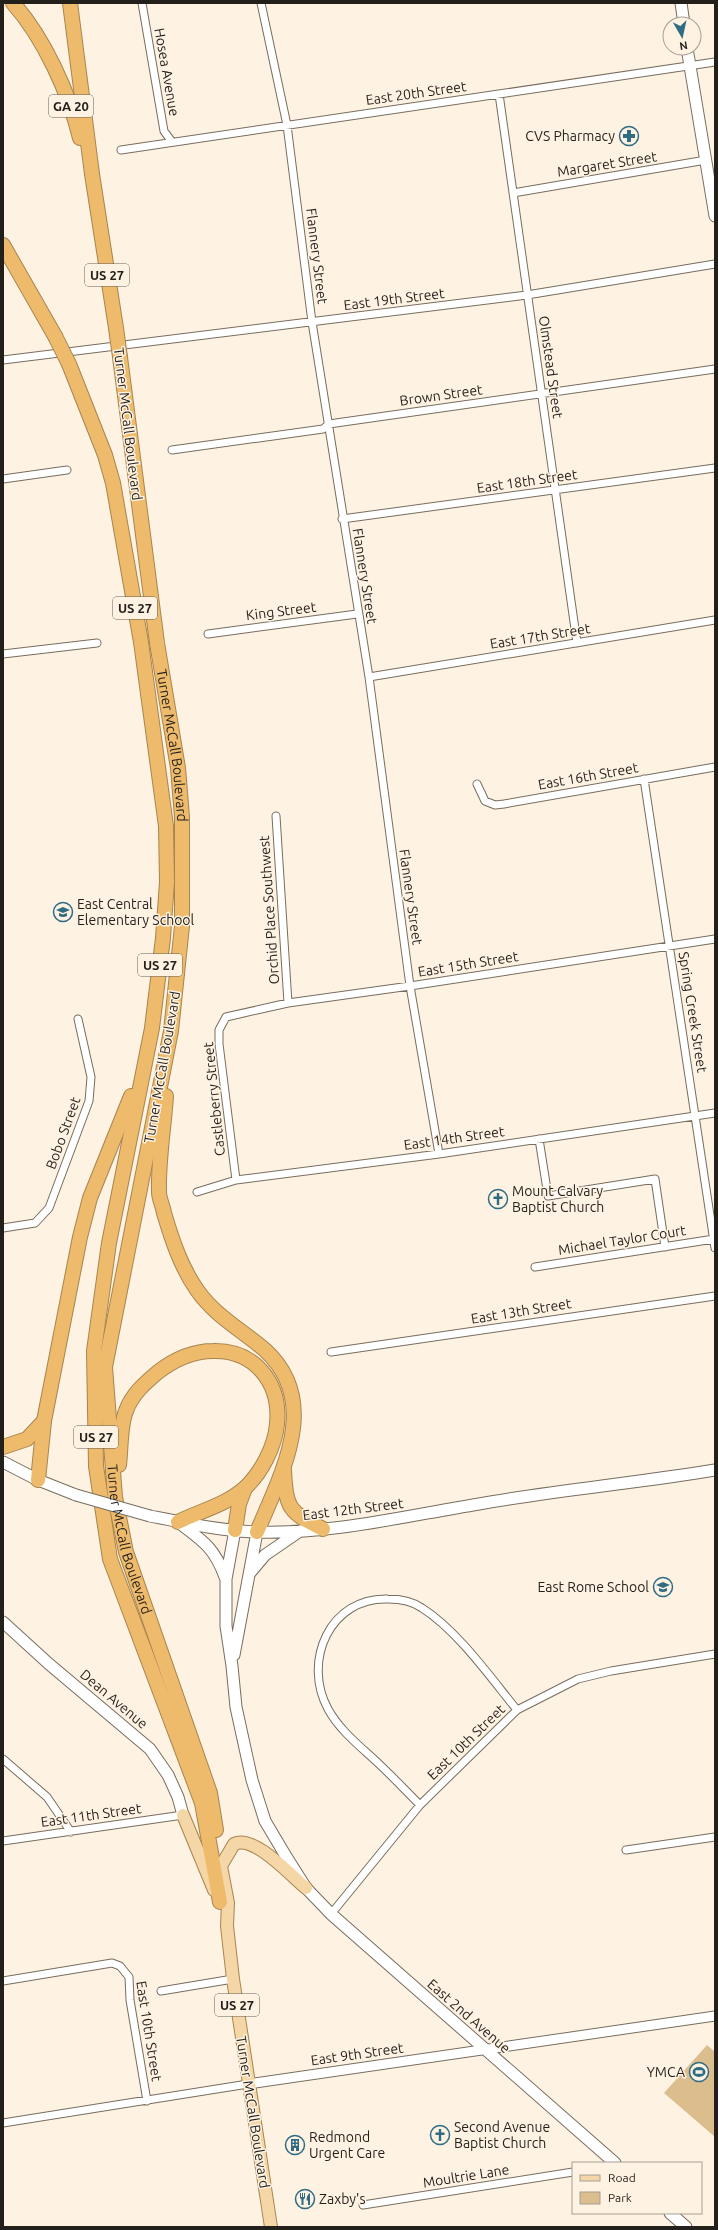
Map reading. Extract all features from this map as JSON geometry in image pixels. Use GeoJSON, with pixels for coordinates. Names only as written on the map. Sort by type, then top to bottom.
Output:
{"type":"FeatureCollection","features":[{"type":"Feature","properties":{"kind":"highway","name":"GA 20"},"geometry":{"type":"LineString","coordinates":[[13,3],[35,34],[70,104],[99,222]]}},
{"type":"Feature","properties":{"kind":"highway","name":"Turner McCall Boulevard"},"geometry":{"type":"LineString","coordinates":[[70,3],[99,222],[120,357],[157,643],[178,768],[182,817],[182,926],[171,1031],[106,1368],[115,1497],[126,1552],[210,1793],[221,1866]]}},
{"type":"Feature","properties":{"kind":"highway","name":"Turner McCall Boulevard"},"geometry":{"type":"LineString","coordinates":[[3,245],[56,336],[69,364],[105,455],[113,483],[141,642],[166,826],[166,882],[163,938],[152,1028],[142,1069],[109,1243],[94,1351],[96,1466],[110,1559],[202,1803],[220,1902]]}},
{"type":"Feature","properties":{"kind":"highway"},"geometry":{"type":"LineString","coordinates":[[171,1031],[159,1194],[175,1248],[185,1271],[197,1290],[223,1318],[250,1338],[277,1362],[283,1372],[292,1400],[294,1424],[288,1455],[257,1532]]}},
{"type":"Feature","properties":{"kind":"highway"},"geometry":{"type":"LineString","coordinates":[[38,1480],[44,1420],[80,1237],[90,1198],[142,1069]]}},
{"type":"Feature","properties":{"kind":"highway"},"geometry":{"type":"LineString","coordinates":[[115,1497],[125,1412],[135,1393],[164,1368],[182,1356],[200,1351],[222,1351],[240,1354],[253,1361],[265,1374],[275,1399],[277,1424],[267,1458],[245,1488],[239,1504],[235,1530]]}},
{"type":"Feature","properties":{"kind":"highway"},"geometry":{"type":"LineString","coordinates":[[3,1447],[27,1440],[44,1420]]}},
{"type":"Feature","properties":{"kind":"highway"},"geometry":{"type":"LineString","coordinates":[[284,1468],[286,1495],[293,1512],[299,1517],[322,1529]]}},
{"type":"Feature","properties":{"kind":"highway"},"geometry":{"type":"LineString","coordinates":[[178,1522],[226,1501],[245,1488]]}},
{"type":"Feature","properties":{"kind":"main road"},"geometry":{"type":"LineString","coordinates":[[681,3],[683,16]]}},
{"type":"Feature","properties":{"kind":"main road"},"geometry":{"type":"LineString","coordinates":[[688,56],[715,216]]}},
{"type":"Feature","properties":{"kind":"main road","name":"East 12th Street"},"geometry":{"type":"LineString","coordinates":[[5,1464],[38,1480],[76,1495],[150,1516],[178,1522],[257,1532],[300,1531],[362,1526],[479,1504],[715,1470]]}},
{"type":"Feature","properties":{"kind":"main road"},"geometry":{"type":"LineString","coordinates":[[178,1522],[209,1546],[218,1558],[226,1579]]}},
{"type":"Feature","properties":{"kind":"main road"},"geometry":{"type":"LineString","coordinates":[[232,1666],[226,1626],[226,1579],[235,1530]]}},
{"type":"Feature","properties":{"kind":"main road"},"geometry":{"type":"LineString","coordinates":[[248,1576],[265,1555],[300,1531]]}},
{"type":"Feature","properties":{"kind":"main road"},"geometry":{"type":"LineString","coordinates":[[232,1666],[257,1532]]}},
{"type":"Feature","properties":{"kind":"main road","name":"Dean Avenue"},"geometry":{"type":"LineString","coordinates":[[3,1622],[49,1664],[150,1750],[168,1776],[178,1796],[183,1815]]}},
{"type":"Feature","properties":{"kind":"main road","name":"East 2nd Avenue"},"geometry":{"type":"LineString","coordinates":[[232,1666],[236,1707],[252,1780],[265,1821],[306,1888],[331,1914],[484,2050],[614,2162]]}},
{"type":"Feature","properties":{"kind":"main road"},"geometry":{"type":"LineString","coordinates":[[183,1815],[220,1902]]}},
{"type":"Feature","properties":{"kind":"main road"},"geometry":{"type":"LineString","coordinates":[[221,1866],[234,1844],[244,1841],[259,1848],[306,1888]]}},
{"type":"Feature","properties":{"kind":"main road","name":"Turner McCall Boulevard"},"geometry":{"type":"LineString","coordinates":[[221,1866],[228,1903],[227,1926],[233,1979],[271,2227]]}},
{"type":"Feature","properties":{"kind":"main road","name":"Turner McCall Boulevard"},"geometry":{"type":"LineString","coordinates":[[220,1902],[227,1926]]}},
{"type":"Feature","properties":{"kind":"main road"},"geometry":{"type":"LineString","coordinates":[[671,2214],[686,2227]]}},
{"type":"Feature","properties":{"kind":"street","name":"Hosea Avenue"},"geometry":{"type":"LineString","coordinates":[[142,3],[164,131],[172,142]]}},
{"type":"Feature","properties":{"kind":"street","name":"Flannery Street"},"geometry":{"type":"LineString","coordinates":[[261,3],[287,125],[312,322],[329,424],[357,614],[369,677],[410,986],[439,1154]]}},
{"type":"Feature","properties":{"kind":"street","name":"East 20th Street"},"geometry":{"type":"LineString","coordinates":[[121,150],[715,62]]}},
{"type":"Feature","properties":{"kind":"street","name":"Olmstead Street"},"geometry":{"type":"LineString","coordinates":[[499,94],[577,643]]}},
{"type":"Feature","properties":{"kind":"street","name":"Margaret Street"},"geometry":{"type":"LineString","coordinates":[[513,193],[706,160]]}},
{"type":"Feature","properties":{"kind":"street","name":"East 19th Street"},"geometry":{"type":"LineString","coordinates":[[3,360],[527,295],[715,264]]}},
{"type":"Feature","properties":{"kind":"street","name":"Brown Street"},"geometry":{"type":"LineString","coordinates":[[172,450],[322,429],[329,424],[715,369]]}},
{"type":"Feature","properties":{"kind":"street","name":"East 18th Street"},"geometry":{"type":"LineString","coordinates":[[342,519],[715,468]]}},
{"type":"Feature","properties":{"kind":"street"},"geometry":{"type":"LineString","coordinates":[[3,479],[66,470]]}},
{"type":"Feature","properties":{"kind":"street","name":"King Street"},"geometry":{"type":"LineString","coordinates":[[208,634],[357,614]]}},
{"type":"Feature","properties":{"kind":"street","name":"East 17th Street"},"geometry":{"type":"LineString","coordinates":[[369,677],[715,620]]}},
{"type":"Feature","properties":{"kind":"street"},"geometry":{"type":"LineString","coordinates":[[3,654],[97,643]]}},
{"type":"Feature","properties":{"kind":"street","name":"East 16th Street"},"geometry":{"type":"LineString","coordinates":[[477,784],[485,801],[495,805],[715,767]]}},
{"type":"Feature","properties":{"kind":"street","name":"Spring Creek Street"},"geometry":{"type":"LineString","coordinates":[[644,780],[715,1248]]}},
{"type":"Feature","properties":{"kind":"street","name":"Orchid Place Southwest"},"geometry":{"type":"LineString","coordinates":[[276,816],[288,1003]]}},
{"type":"Feature","properties":{"kind":"street","name":"East 15th Street"},"geometry":{"type":"LineString","coordinates":[[226,1018],[288,1003],[410,986],[715,938]]}},
{"type":"Feature","properties":{"kind":"street","name":"Castleberry Street"},"geometry":{"type":"LineString","coordinates":[[226,1018],[219,1030],[219,1044],[236,1180]]}},
{"type":"Feature","properties":{"kind":"street","name":"Bobo Street"},"geometry":{"type":"LineString","coordinates":[[3,1228],[36,1223],[49,1208],[89,1101],[91,1088],[78,1019]]}},
{"type":"Feature","properties":{"kind":"street","name":"East 14th Street"},"geometry":{"type":"LineString","coordinates":[[197,1192],[236,1180],[439,1154],[715,1113]]}},
{"type":"Feature","properties":{"kind":"street"},"geometry":{"type":"LineString","coordinates":[[539,1139],[548,1196],[655,1179],[665,1247]]}},
{"type":"Feature","properties":{"kind":"street","name":"Michael Taylor Court"},"geometry":{"type":"LineString","coordinates":[[535,1267],[714,1239]]}},
{"type":"Feature","properties":{"kind":"street","name":"East 13th Street"},"geometry":{"type":"LineString","coordinates":[[331,1352],[715,1296]]}},
{"type":"Feature","properties":{"kind":"street"},"geometry":{"type":"LineString","coordinates":[[420,1805],[355,1743],[340,1727],[328,1709],[320,1684],[320,1655],[326,1634],[338,1617],[354,1606],[381,1599],[401,1599],[422,1608],[458,1639],[517,1710]]}},
{"type":"Feature","properties":{"kind":"street","name":"East 10th Street"},"geometry":{"type":"LineString","coordinates":[[331,1914],[420,1805],[517,1710],[578,1679],[611,1671],[715,1654]]}},
{"type":"Feature","properties":{"kind":"street"},"geometry":{"type":"LineString","coordinates":[[3,1760],[47,1797],[71,1832]]}},
{"type":"Feature","properties":{"kind":"street","name":"East 11th Street"},"geometry":{"type":"LineString","coordinates":[[3,1841],[183,1815]]}},
{"type":"Feature","properties":{"kind":"street"},"geometry":{"type":"LineString","coordinates":[[626,1850],[715,1837]]}},
{"type":"Feature","properties":{"kind":"street","name":"East 10th Street"},"geometry":{"type":"LineString","coordinates":[[3,1981],[112,1963],[120,1966],[129,1977],[130,2000],[147,2101]]}},
{"type":"Feature","properties":{"kind":"street"},"geometry":{"type":"LineString","coordinates":[[161,1991],[233,1979]]}},
{"type":"Feature","properties":{"kind":"street","name":"East 9th Street"},"geometry":{"type":"LineString","coordinates":[[3,2123],[248,2084],[715,2016]]}},
{"type":"Feature","properties":{"kind":"street","name":"Moultrie Lane"},"geometry":{"type":"LineString","coordinates":[[363,2205],[572,2172]]}},
{"type":"Feature","properties":{"kind":"green space","name":"YMCA"},"geometry":{"type":"Polygon","coordinates":[[[707,2045],[715,2052],[715,2137],[664,2093],[707,2045]]]}},
{"type":"Feature","properties":{"kind":"place","name":"CVS Pharmacy"},"geometry":{"type":"Point","coordinates":[629,136]}},
{"type":"Feature","properties":{"kind":"place","name":"East Central Elementary School"},"geometry":{"type":"Point","coordinates":[63,912]}},
{"type":"Feature","properties":{"kind":"place","name":"Mount Calvary Baptist Church"},"geometry":{"type":"Point","coordinates":[498,1199]}},
{"type":"Feature","properties":{"kind":"place","name":"East Rome School"},"geometry":{"type":"Point","coordinates":[663,1587]}},
{"type":"Feature","properties":{"kind":"place","name":"YMCA"},"geometry":{"type":"Point","coordinates":[699,2072]}},
{"type":"Feature","properties":{"kind":"place","name":"Second Avenue Baptist Church"},"geometry":{"type":"Point","coordinates":[440,2135]}},
{"type":"Feature","properties":{"kind":"place","name":"Redmond Urgent Care"},"geometry":{"type":"Point","coordinates":[295,2145]}},
{"type":"Feature","properties":{"kind":"place","name":"Zaxby's"},"geometry":{"type":"Point","coordinates":[305,2199]}}]}
